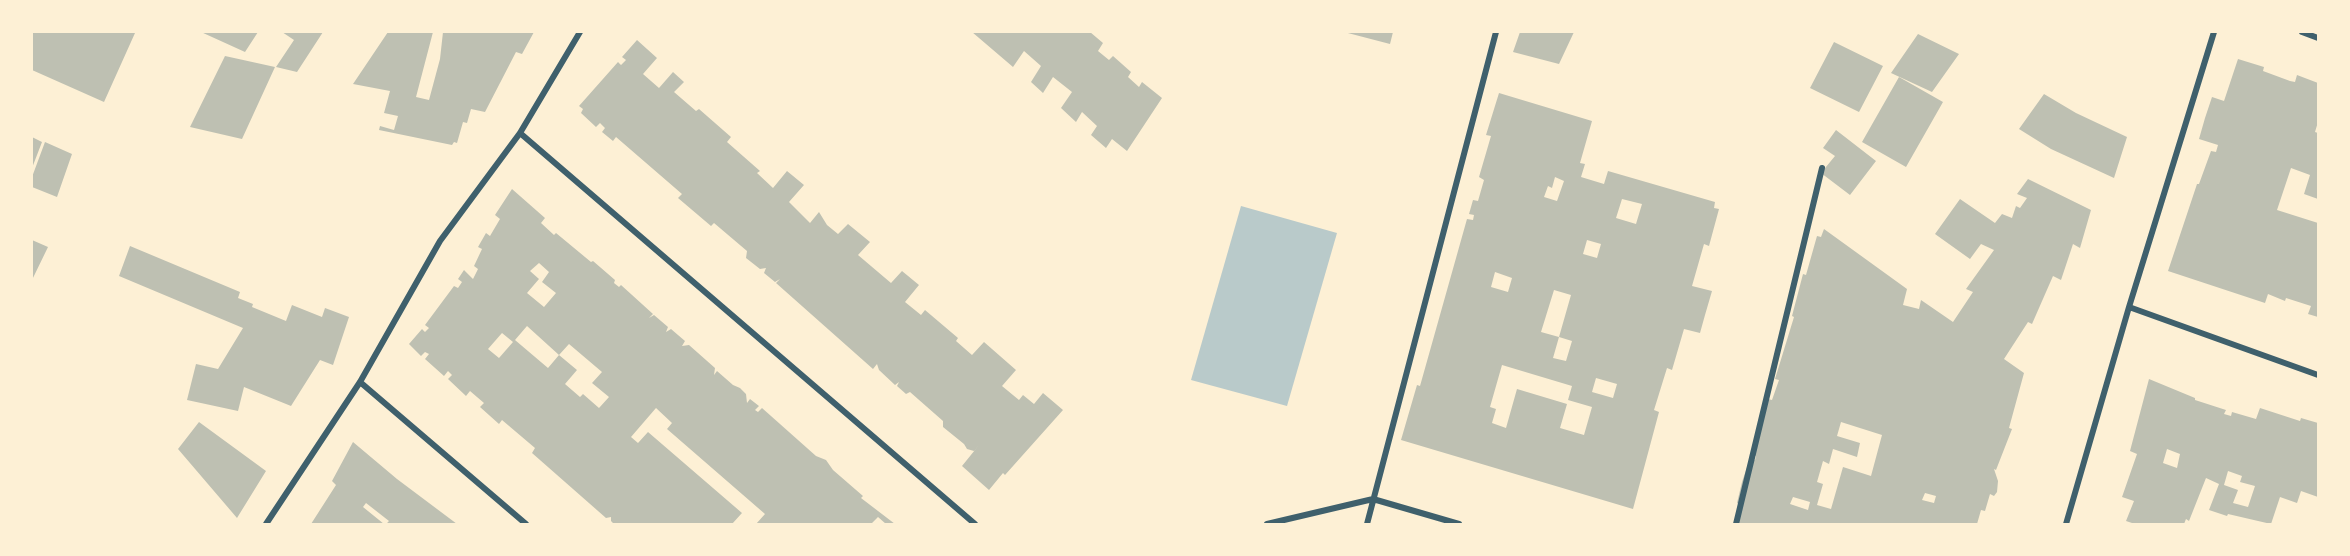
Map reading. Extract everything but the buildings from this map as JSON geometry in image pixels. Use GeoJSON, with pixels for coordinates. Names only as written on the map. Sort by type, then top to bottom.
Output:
{"type":"FeatureCollection","features":[{"type":"Feature","properties":{"kind":"street"},"geometry":{"type":"LineString","coordinates":[[266,525],[360,382],[440,241],[520,133],[580,32]]}},
{"type":"Feature","properties":{"kind":"street"},"geometry":{"type":"LineString","coordinates":[[1367,525],[1496,32]]}},
{"type":"Feature","properties":{"kind":"street"},"geometry":{"type":"LineString","coordinates":[[2066,525],[2129,308],[2214,32]]}},
{"type":"Feature","properties":{"kind":"street"},"geometry":{"type":"LineString","coordinates":[[2302,32],[2319,38]]}},
{"type":"Feature","properties":{"kind":"street"},"geometry":{"type":"LineString","coordinates":[[520,133],[975,525]]}},
{"type":"Feature","properties":{"kind":"street"},"geometry":{"type":"LineString","coordinates":[[1736,525],[1822,168]]}},
{"type":"Feature","properties":{"kind":"street"},"geometry":{"type":"LineString","coordinates":[[2129,308],[2319,375]]}},
{"type":"Feature","properties":{"kind":"street"},"geometry":{"type":"LineString","coordinates":[[360,382],[526,525]]}},
{"type":"Feature","properties":{"kind":"street"},"geometry":{"type":"LineString","coordinates":[[1267,525],[1373,499],[1459,525]]}},
{"type":"Feature","properties":{"kind":"shaded area"},"geometry":{"type":"Polygon","coordinates":[[[1241,206],[1337,233],[1287,406],[1191,380],[1241,206]]]}}]}
